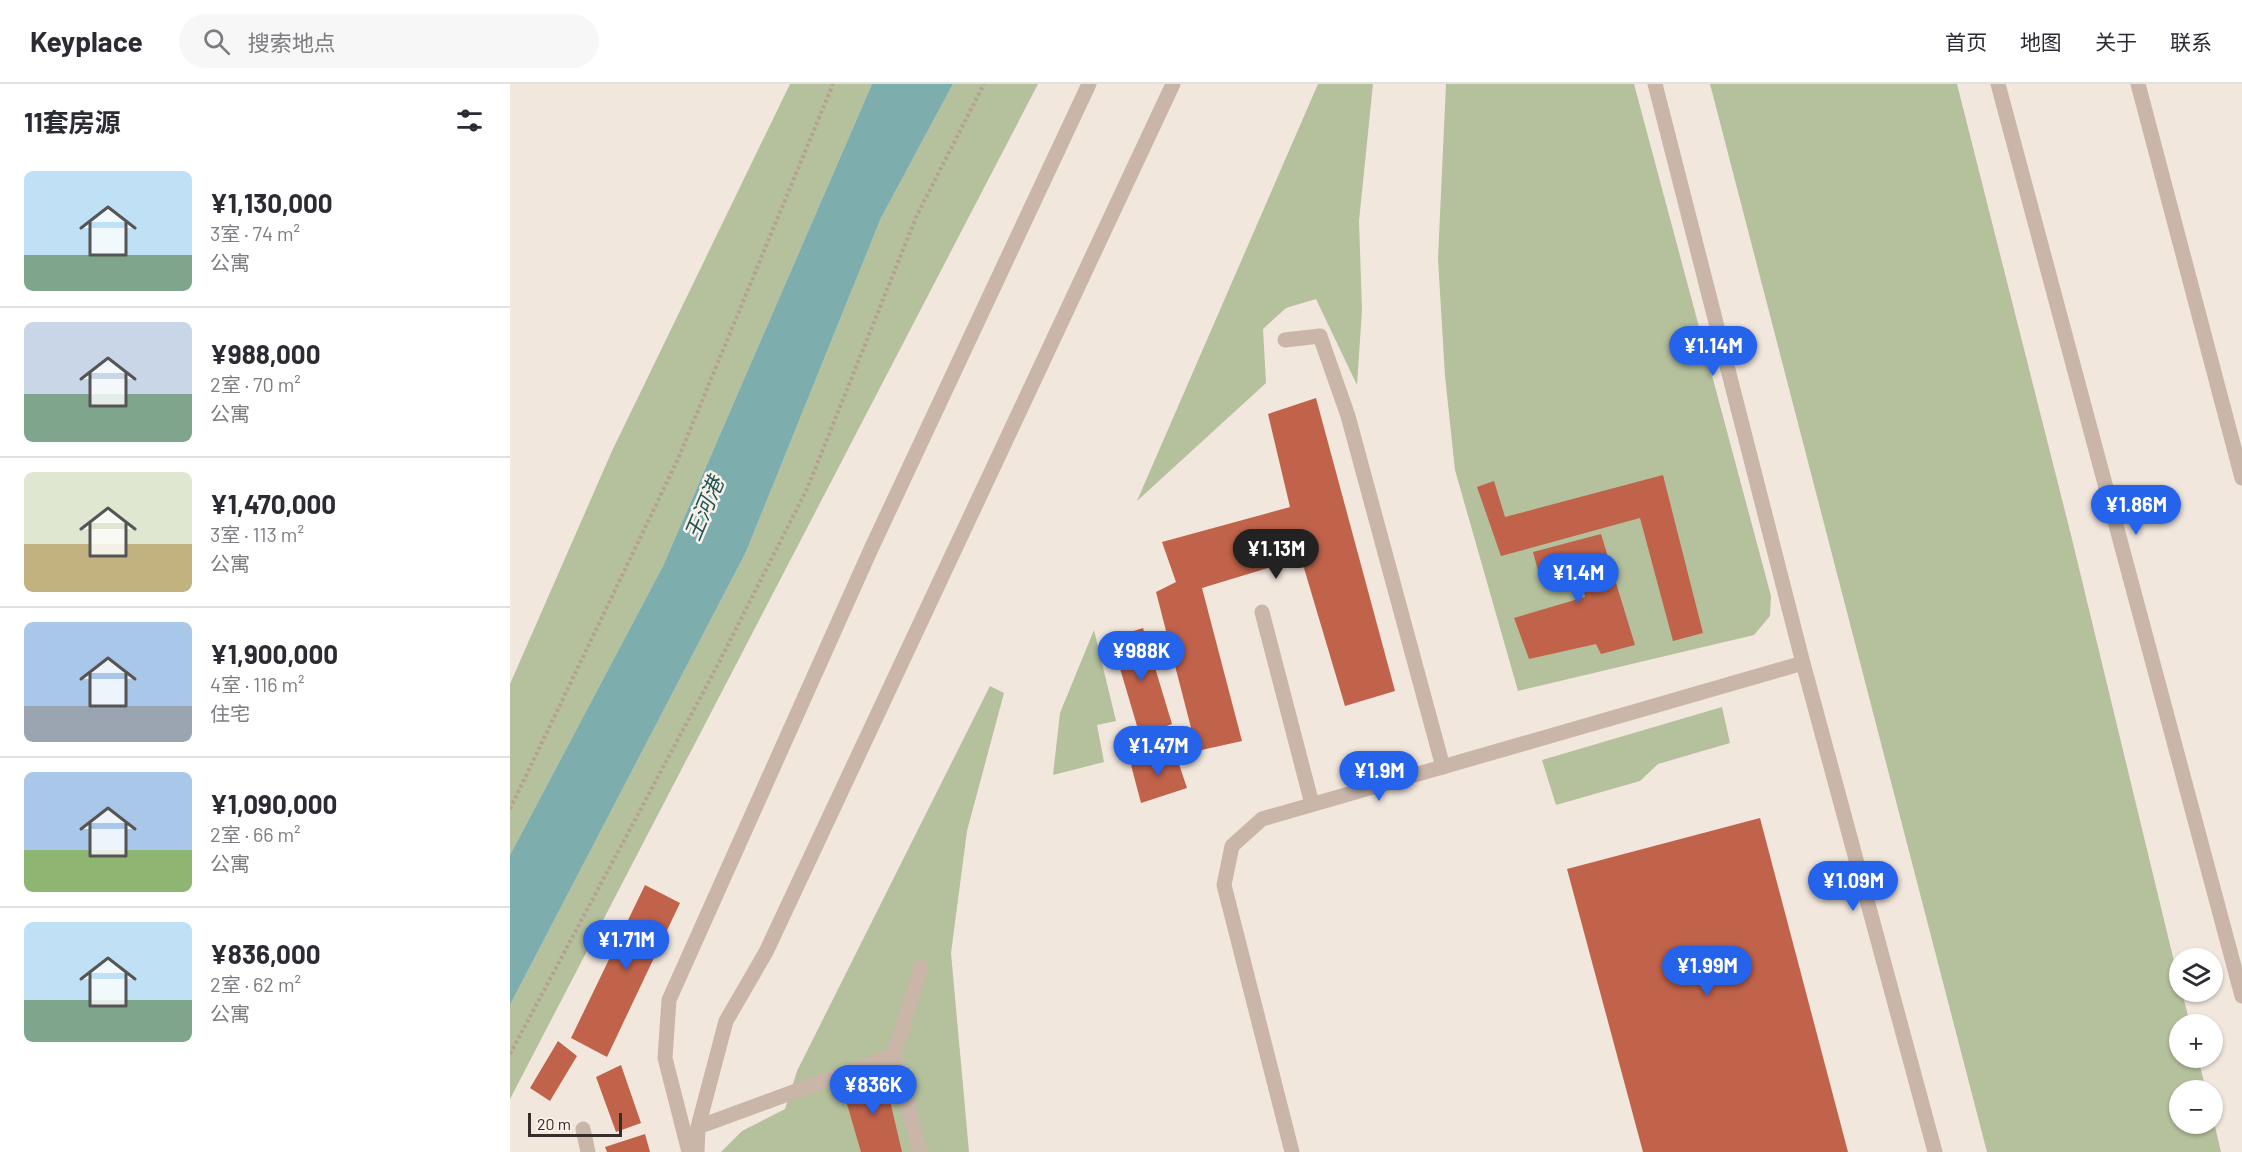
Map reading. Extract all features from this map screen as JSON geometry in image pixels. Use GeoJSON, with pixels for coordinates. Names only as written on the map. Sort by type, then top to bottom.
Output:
{"type":"FeatureCollection","features":[{"type":"Feature","properties":{"kind":"street"},"geometry":{"type":"LineString","coordinates":[[689,1152],[665,1058],[669,1000],[871,549],[1089,84]]}},
{"type":"Feature","properties":{"kind":"street"},"geometry":{"type":"LineString","coordinates":[[697,1152],[698,1127],[726,1021],[766,952],[1173,84]]}},
{"type":"Feature","properties":{"kind":"street"},"geometry":{"type":"LineString","coordinates":[[1655,84],[1803,663],[1935,1152]]}},
{"type":"Feature","properties":{"kind":"street"},"geometry":{"type":"LineString","coordinates":[[1998,84],[2242,996]]}},
{"type":"Feature","properties":{"kind":"street"},"geometry":{"type":"LineString","coordinates":[[2138,84],[2242,478]]}},
{"type":"Feature","properties":{"kind":"street"},"geometry":{"type":"LineString","coordinates":[[1285,340],[1320,336],[1348,416],[1443,767]]}},
{"type":"Feature","properties":{"kind":"street"},"geometry":{"type":"LineString","coordinates":[[1262,612],[1312,804]]}},
{"type":"Feature","properties":{"kind":"street"},"geometry":{"type":"LineString","coordinates":[[1292,1152],[1224,885],[1232,846],[1262,819],[1803,663]]}},
{"type":"Feature","properties":{"kind":"street"},"geometry":{"type":"LineString","coordinates":[[920,1152],[894,1055],[921,966]]}},
{"type":"Feature","properties":{"kind":"street"},"geometry":{"type":"LineString","coordinates":[[698,1127],[894,1055]]}},
{"type":"Feature","properties":{"kind":"street"},"geometry":{"type":"LineString","coordinates":[[583,1128],[588,1152]]}},
{"type":"Feature","properties":{"kind":"path"},"geometry":{"type":"LineString","coordinates":[[510,809],[678,459],[832,84]]}},
{"type":"Feature","properties":{"kind":"path"},"geometry":{"type":"LineString","coordinates":[[510,1054],[715,670],[807,489],[917,215],[984,84]]}},
{"type":"Feature","properties":{"kind":"green space"},"geometry":{"type":"Polygon","coordinates":[[[790,84],[872,84],[663,566],[510,855],[510,684],[612,451],[790,84]]]}},
{"type":"Feature","properties":{"kind":"green space"},"geometry":{"type":"Polygon","coordinates":[[[953,84],[1038,84],[510,1099],[510,1005],[746,552],[881,218],[953,84]]]}},
{"type":"Feature","properties":{"kind":"green space"},"geometry":{"type":"Polygon","coordinates":[[[1318,84],[1373,84],[1359,221],[1362,310],[1357,385],[1316,299],[1286,308],[1263,329],[1266,383],[1137,501],[1318,84]]]}},
{"type":"Feature","properties":{"kind":"green space"},"geometry":{"type":"Polygon","coordinates":[[[1446,84],[1634,84],[1771,596],[1770,616],[1754,635],[1518,691],[1455,470],[1445,376],[1438,259],[1446,84]]]}},
{"type":"Feature","properties":{"kind":"green space"},"geometry":{"type":"Polygon","coordinates":[[[1710,84],[1957,84],[2071,535],[2171,948],[2169,1002],[2184,1002],[2188,1014],[2169,1014],[2169,1068],[2200,1068],[2204,1080],[2169,1080],[2169,1134],[2217,1134],[2221,1152],[1987,1152],[1710,84]]]}},
{"type":"Feature","properties":{"kind":"green space"},"geometry":{"type":"Polygon","coordinates":[[[1094,630],[1116,721],[1097,725],[1104,762],[1053,775],[1060,713],[1094,630]]]}},
{"type":"Feature","properties":{"kind":"green space"},"geometry":{"type":"Polygon","coordinates":[[[990,686],[1004,693],[967,831],[951,953],[969,1152],[721,1152],[742,1131],[785,1109],[797,1071],[990,686]]]}},
{"type":"Feature","properties":{"kind":"green space"},"geometry":{"type":"Polygon","coordinates":[[[1722,707],[1730,743],[1658,764],[1640,781],[1556,805],[1542,760],[1722,707]]]}},
{"type":"Feature","properties":{"kind":"water","name":"王河港"},"geometry":{"type":"Polygon","coordinates":[[[872,84],[953,84],[881,218],[746,552],[510,1005],[510,855],[663,566],[872,84]]]}},
{"type":"Feature","properties":{"kind":"building"},"geometry":{"type":"Polygon","coordinates":[[[1316,398],[1395,691],[1345,706],[1301,558],[1202,588],[1242,741],[1197,751],[1156,592],[1176,582],[1162,542],[1290,507],[1268,414],[1316,398]]]}},
{"type":"Feature","properties":{"kind":"building"},"geometry":{"type":"Polygon","coordinates":[[[1663,475],[1703,633],[1673,641],[1640,518],[1501,556],[1477,487],[1494,481],[1505,517],[1663,475]]]}},
{"type":"Feature","properties":{"kind":"building"},"geometry":{"type":"Polygon","coordinates":[[[1601,534],[1635,645],[1601,654],[1596,644],[1529,659],[1514,618],[1585,597],[1579,572],[1541,582],[1533,552],[1601,534]]]}},
{"type":"Feature","properties":{"kind":"building"},"geometry":{"type":"Polygon","coordinates":[[[1143,628],[1172,724],[1140,736],[1111,638],[1143,628]]]}},
{"type":"Feature","properties":{"kind":"building"},"geometry":{"type":"Polygon","coordinates":[[[1175,752],[1187,788],[1141,803],[1131,765],[1175,752]]]}},
{"type":"Feature","properties":{"kind":"building"},"geometry":{"type":"Polygon","coordinates":[[[1760,818],[1848,1152],[1643,1152],[1567,869],[1760,818]]]}},
{"type":"Feature","properties":{"kind":"building"},"geometry":{"type":"Polygon","coordinates":[[[645,885],[680,903],[607,1057],[571,1038],[645,885]]]}},
{"type":"Feature","properties":{"kind":"building"},"geometry":{"type":"Polygon","coordinates":[[[558,1041],[577,1056],[550,1101],[530,1088],[558,1041]]]}},
{"type":"Feature","properties":{"kind":"building"},"geometry":{"type":"Polygon","coordinates":[[[621,1065],[641,1123],[616,1132],[596,1077],[621,1065]]]}},
{"type":"Feature","properties":{"kind":"building"},"geometry":{"type":"Polygon","coordinates":[[[884,1075],[902,1152],[861,1152],[842,1087],[884,1075]]]}},
{"type":"Feature","properties":{"kind":"building"},"geometry":{"type":"Polygon","coordinates":[[[645,1134],[650,1152],[607,1152],[605,1147],[645,1134]]]}}]}
